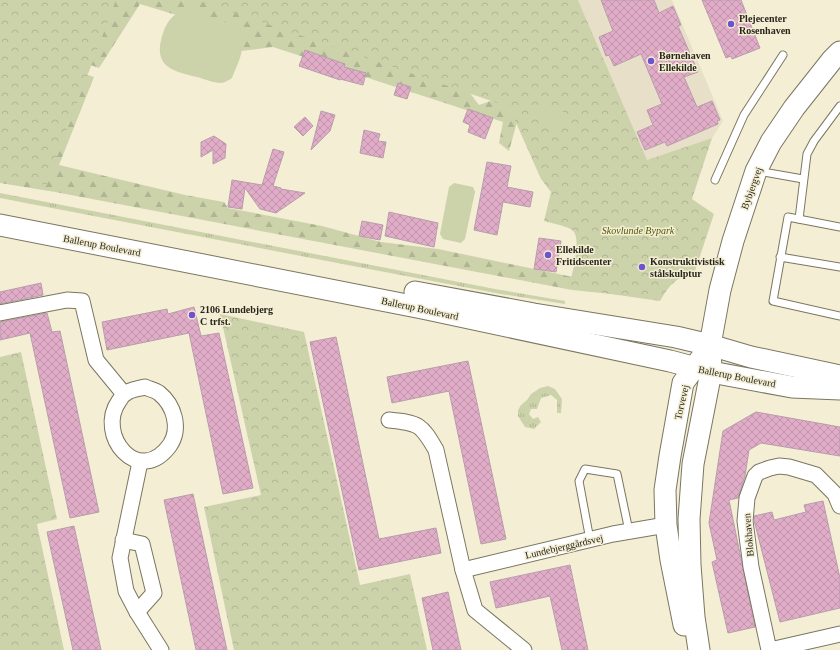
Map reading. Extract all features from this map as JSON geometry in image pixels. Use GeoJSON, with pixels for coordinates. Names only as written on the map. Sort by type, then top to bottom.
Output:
{"type":"FeatureCollection","features":[{"type":"Feature","properties":{"kind":"street","name":"Bybjergvej"},"geometry":{"type":"LineString","coordinates":[[710,345],[720,290],[733,241],[756,171],[770,142],[794,108],[840,52]]}},
{"type":"Feature","properties":{"kind":"street","name":"Ballerup Boulevard"},"geometry":{"type":"LineString","coordinates":[[0,212],[534,314],[676,337],[751,357],[840,376]]}},
{"type":"Feature","properties":{"kind":"street","name":"Ballerup Boulevard"},"geometry":{"type":"LineString","coordinates":[[0,225],[422,308],[670,361],[703,370],[792,387],[840,389]]}},
{"type":"Feature","properties":{"kind":"street"},"geometry":{"type":"LineString","coordinates":[[0,313],[67,300],[82,301],[96,360],[124,394]]}},
{"type":"Feature","properties":{"kind":"street"},"geometry":{"type":"LineString","coordinates":[[699,650],[693,602],[689,519],[703,370],[710,345]]}},
{"type":"Feature","properties":{"kind":"street","name":"Torvevej"},"geometry":{"type":"LineString","coordinates":[[690,650],[677,595],[666,525],[665,490],[683,383],[703,370]]}},
{"type":"Feature","properties":{"kind":"street"},"geometry":{"type":"LineString","coordinates":[[145,387],[158,392],[168,402],[174,414],[176,428],[172,442],[164,453],[155,460],[140,462],[120,448],[113,432],[112,418],[116,405],[124,394],[131,390],[145,387]]}},
{"type":"Feature","properties":{"kind":"street"},"geometry":{"type":"LineString","coordinates":[[389,420],[414,423],[427,433],[436,450],[463,570],[475,610],[524,650]]}},
{"type":"Feature","properties":{"kind":"street"},"geometry":{"type":"LineString","coordinates":[[140,462],[120,558],[126,591],[137,612],[161,650]]}},
{"type":"Feature","properties":{"kind":"street","name":"Blokhaven"},"geometry":{"type":"LineString","coordinates":[[840,506],[835,494],[816,475],[789,467],[779,466],[759,472],[755,476],[747,498],[745,521],[751,567],[769,650],[840,634]]}},
{"type":"Feature","properties":{"kind":"street","name":"Lundebjerggårdsvej"},"geometry":{"type":"LineString","coordinates":[[463,570],[629,531],[666,525]]}},
{"type":"Feature","properties":{"kind":"street"},"geometry":{"type":"LineString","coordinates":[[123,540],[142,544],[154,593],[137,612]]}},
{"type":"Feature","properties":{"kind":"lane"},"geometry":{"type":"LineString","coordinates":[[715,180],[744,115],[783,55]]}},
{"type":"Feature","properties":{"kind":"lane"},"geometry":{"type":"LineString","coordinates":[[799,219],[807,154],[814,141],[840,106]]}},
{"type":"Feature","properties":{"kind":"lane"},"geometry":{"type":"LineString","coordinates":[[756,171],[803,179]]}},
{"type":"Feature","properties":{"kind":"lane"},"geometry":{"type":"LineString","coordinates":[[840,227],[788,217],[772,301],[840,316]]}},
{"type":"Feature","properties":{"kind":"lane"},"geometry":{"type":"LineString","coordinates":[[780,257],[840,267]]}},
{"type":"Feature","properties":{"kind":"lane"},"geometry":{"type":"LineString","coordinates":[[590,540],[579,481],[585,469],[617,474],[629,531]]}},
{"type":"Feature","properties":{"kind":"shaded area","name":"Børnehaven Ellekilde"},"geometry":{"type":"Polygon","coordinates":[[[578,0],[672,0],[723,121],[712,138],[647,161],[578,0]]]}},
{"type":"Feature","properties":{"kind":"green space"},"geometry":{"type":"Polygon","coordinates":[[[0,0],[116,0],[46,185],[0,177],[0,0]]]}},
{"type":"Feature","properties":{"kind":"green space"},"geometry":{"type":"Polygon","coordinates":[[[46,0],[206,0],[461,81],[479,105],[504,96],[517,122],[509,151],[499,143],[503,122],[273,47],[241,51],[232,32],[140,4],[99,68],[16,39],[46,0]]]}},
{"type":"Feature","properties":{"kind":"green space","name":"Skovlunde Bypark"},"geometry":{"type":"Polygon","coordinates":[[[197,0],[578,0],[647,160],[712,138],[692,199],[714,214],[695,271],[674,282],[660,301],[569,288],[576,249],[575,234],[572,230],[566,227],[544,221],[551,192],[541,179],[509,107],[197,0]]]}},
{"type":"Feature","properties":{"kind":"green space"},"geometry":{"type":"Polygon","coordinates":[[[182,11],[192,11],[233,25],[238,31],[241,38],[242,51],[232,78],[222,83],[212,82],[172,69],[162,60],[160,44],[163,33],[172,17],[182,11]]]}},
{"type":"Feature","properties":{"kind":"green space"},"geometry":{"type":"Polygon","coordinates":[[[15,50],[94,77],[59,165],[185,195],[224,202],[228,208],[322,226],[381,242],[438,249],[568,276],[647,285],[651,298],[572,290],[55,192],[0,183],[0,87],[15,50]]]}},
{"type":"Feature","properties":{"kind":"green space"},"geometry":{"type":"Polygon","coordinates":[[[549,105],[560,107],[565,115],[557,129],[550,129],[546,127],[540,119],[541,112],[549,105]]]}},
{"type":"Feature","properties":{"kind":"green space"},"geometry":{"type":"Polygon","coordinates":[[[454,183],[473,187],[475,192],[465,239],[461,243],[443,239],[440,234],[449,187],[454,183]]]}},
{"type":"Feature","properties":{"kind":"green space"},"geometry":{"type":"Polygon","coordinates":[[[0,193],[495,289],[565,301],[565,304],[501,294],[0,198],[0,193]]]}},
{"type":"Feature","properties":{"kind":"green space"},"geometry":{"type":"Polygon","coordinates":[[[220,314],[304,332],[360,585],[410,574],[427,650],[234,650],[204,507],[261,495],[220,314]]]}},
{"type":"Feature","properties":{"kind":"green space"},"geometry":{"type":"Polygon","coordinates":[[[21,352],[57,519],[37,524],[64,650],[0,650],[0,357],[21,352]]]}},
{"type":"Feature","properties":{"kind":"green space"},"geometry":{"type":"Polygon","coordinates":[[[548,386],[555,389],[562,399],[561,413],[557,413],[557,400],[551,395],[541,398],[537,409],[531,409],[529,414],[533,419],[538,417],[541,422],[534,429],[525,427],[518,416],[518,410],[531,394],[540,388],[548,386]]]}},
{"type":"Feature","properties":{"kind":"building","name":"Børnehaven Ellekilde"},"geometry":{"type":"Polygon","coordinates":[[[601,0],[654,0],[659,13],[673,6],[681,25],[678,26],[698,72],[684,77],[697,107],[712,101],[720,120],[717,121],[718,124],[667,146],[665,142],[645,150],[637,132],[653,125],[647,110],[662,104],[641,54],[614,66],[609,55],[606,56],[599,37],[613,31],[601,0]]]}},
{"type":"Feature","properties":{"kind":"building","name":"Plejecenter Rosenhaven"},"geometry":{"type":"Polygon","coordinates":[[[702,0],[741,0],[760,48],[732,59],[731,56],[726,58],[702,0]]]}},
{"type":"Feature","properties":{"kind":"building"},"geometry":{"type":"Polygon","coordinates":[[[305,50],[345,64],[344,67],[366,73],[363,85],[340,80],[299,66],[305,50]]]}},
{"type":"Feature","properties":{"kind":"building"},"geometry":{"type":"Polygon","coordinates":[[[398,83],[411,87],[407,99],[394,95],[398,83]]]}},
{"type":"Feature","properties":{"kind":"building"},"geometry":{"type":"Polygon","coordinates":[[[468,109],[493,118],[485,139],[468,132],[470,125],[463,122],[468,109]]]}},
{"type":"Feature","properties":{"kind":"building"},"geometry":{"type":"Polygon","coordinates":[[[321,111],[335,115],[330,131],[311,150],[321,111]]]}},
{"type":"Feature","properties":{"kind":"building"},"geometry":{"type":"Polygon","coordinates":[[[305,117],[313,126],[303,136],[294,127],[305,117]]]}},
{"type":"Feature","properties":{"kind":"building"},"geometry":{"type":"Polygon","coordinates":[[[364,130],[380,134],[378,141],[386,142],[383,158],[360,153],[364,130]]]}},
{"type":"Feature","properties":{"kind":"building"},"geometry":{"type":"Polygon","coordinates":[[[214,136],[226,144],[225,158],[213,164],[213,150],[201,157],[201,142],[214,136]]]}},
{"type":"Feature","properties":{"kind":"building"},"geometry":{"type":"Polygon","coordinates":[[[273,149],[284,152],[273,186],[281,189],[305,193],[276,213],[260,209],[245,188],[242,209],[228,207],[232,180],[262,185],[273,149]]]}},
{"type":"Feature","properties":{"kind":"building"},"geometry":{"type":"Polygon","coordinates":[[[487,162],[511,166],[507,187],[533,192],[530,207],[503,202],[497,235],[474,230],[487,162]]]}},
{"type":"Feature","properties":{"kind":"building"},"geometry":{"type":"Polygon","coordinates":[[[389,212],[438,223],[434,247],[385,236],[389,212]]]}},
{"type":"Feature","properties":{"kind":"building"},"geometry":{"type":"Polygon","coordinates":[[[362,221],[383,225],[380,240],[359,236],[362,221]]]}},
{"type":"Feature","properties":{"kind":"building","name":"Ellekilde Fritidscenter"},"geometry":{"type":"Polygon","coordinates":[[[539,238],[561,241],[556,272],[534,269],[539,238]]]}},
{"type":"Feature","properties":{"kind":"building"},"geometry":{"type":"Polygon","coordinates":[[[41,283],[43,295],[0,304],[0,292],[41,283]]]}},
{"type":"Feature","properties":{"kind":"building"},"geometry":{"type":"Polygon","coordinates":[[[194,307],[201,336],[219,333],[253,488],[223,494],[189,333],[107,350],[102,322],[167,309],[168,314],[194,307]]]}},
{"type":"Feature","properties":{"kind":"building"},"geometry":{"type":"Polygon","coordinates":[[[47,313],[52,332],[60,331],[99,512],[70,518],[30,333],[0,340],[0,322],[47,313]]]}},
{"type":"Feature","properties":{"kind":"building"},"geometry":{"type":"Polygon","coordinates":[[[336,337],[379,539],[436,528],[441,553],[359,570],[310,342],[336,337]]]}},
{"type":"Feature","properties":{"kind":"building"},"geometry":{"type":"Polygon","coordinates":[[[468,361],[506,539],[481,544],[449,391],[392,403],[387,377],[468,361]]]}},
{"type":"Feature","properties":{"kind":"building"},"geometry":{"type":"Polygon","coordinates":[[[756,412],[840,427],[840,456],[761,443],[749,450],[745,476],[738,498],[729,500],[755,627],[728,633],[712,562],[717,560],[709,523],[723,431],[756,412]]]}},
{"type":"Feature","properties":{"kind":"building"},"geometry":{"type":"Polygon","coordinates":[[[193,494],[227,650],[196,650],[164,500],[193,494]]]}},
{"type":"Feature","properties":{"kind":"building"},"geometry":{"type":"Polygon","coordinates":[[[823,501],[840,578],[840,608],[780,622],[754,516],[772,512],[774,520],[806,512],[804,505],[823,501]]]}},
{"type":"Feature","properties":{"kind":"building"},"geometry":{"type":"Polygon","coordinates":[[[74,526],[101,650],[73,650],[47,532],[74,526]]]}},
{"type":"Feature","properties":{"kind":"building"},"geometry":{"type":"Polygon","coordinates":[[[570,565],[588,650],[562,650],[550,596],[496,608],[490,582],[570,565]]]}},
{"type":"Feature","properties":{"kind":"building"},"geometry":{"type":"Polygon","coordinates":[[[448,592],[461,650],[433,650],[422,598],[448,592]]]}},
{"type":"Feature","properties":{"kind":"place","name":"Plejecenter Rosenhaven"},"geometry":{"type":"Point","coordinates":[731,24]}},
{"type":"Feature","properties":{"kind":"place","name":"Børnehaven Ellekilde"},"geometry":{"type":"Point","coordinates":[651,61]}},
{"type":"Feature","properties":{"kind":"place","name":"Ellekilde Fritidscenter"},"geometry":{"type":"Point","coordinates":[548,255]}},
{"type":"Feature","properties":{"kind":"place","name":"Konstruktivistisk stålskulptur"},"geometry":{"type":"Point","coordinates":[642,267]}},
{"type":"Feature","properties":{"kind":"place","name":"2106 Lundebjerg C trfst."},"geometry":{"type":"Point","coordinates":[192,315]}}]}
